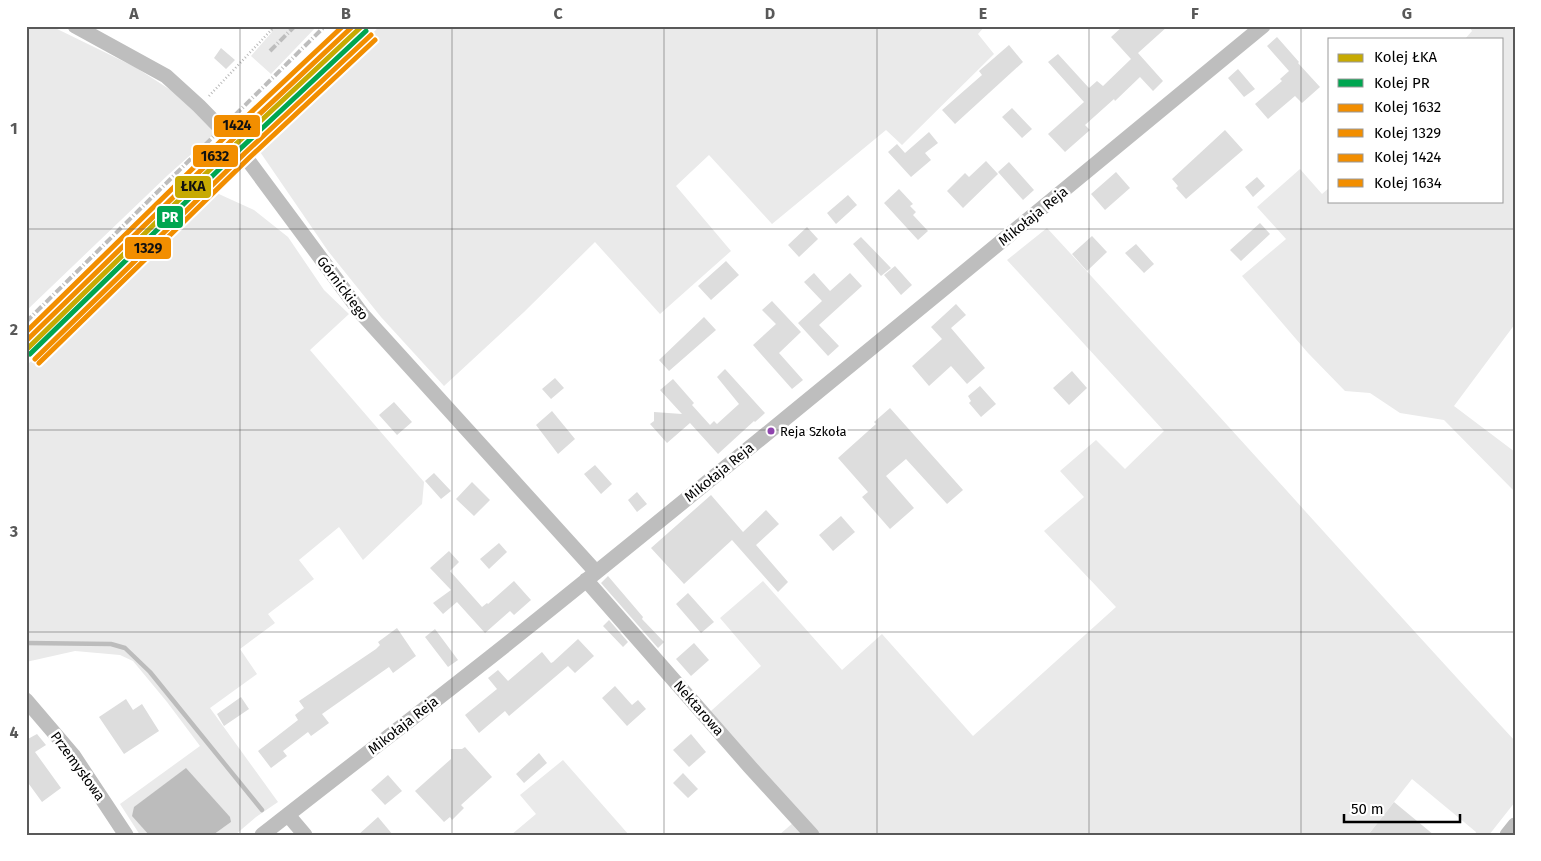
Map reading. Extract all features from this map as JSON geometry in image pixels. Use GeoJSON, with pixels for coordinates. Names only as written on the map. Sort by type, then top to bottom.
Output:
{"type":"FeatureCollection","features":[{"type":"Feature","properties":{"kind":"street","name":"Górnickiego"},"geometry":{"type":"LineString","coordinates":[[75,26],[166,76],[236,144],[362,314],[591,576]]}},
{"type":"Feature","properties":{"kind":"street","name":"Mikołaja Reja"},"geometry":{"type":"LineString","coordinates":[[262,835],[514,638],[797,410],[1263,26]]}},
{"type":"Feature","properties":{"kind":"street","name":"Nektarowa"},"geometry":{"type":"LineString","coordinates":[[591,576],[750,767],[812,835]]}},
{"type":"Feature","properties":{"kind":"street","name":"Przemysłowa"},"geometry":{"type":"LineString","coordinates":[[26,700],[72,755],[126,835]]}},
{"type":"Feature","properties":{"kind":"street"},"geometry":{"type":"LineString","coordinates":[[288,815],[305,835]]}},
{"type":"Feature","properties":{"kind":"street"},"geometry":{"type":"LineString","coordinates":[[1507,835],[1515,825]]}},
{"type":"Feature","properties":{"kind":"path"},"geometry":{"type":"LineString","coordinates":[[199,106],[275,26]]}},
{"type":"Feature","properties":{"kind":"shaded area"},"geometry":{"type":"Polygon","coordinates":[[[26,26],[51,26],[135,67],[183,98],[215,133],[168,175],[26,311],[26,26]]]}},
{"type":"Feature","properties":{"kind":"shaded area"},"geometry":{"type":"Polygon","coordinates":[[[267,26],[317,26],[271,74],[251,56],[272,32],[267,26]]]}},
{"type":"Feature","properties":{"kind":"shaded area"},"geometry":{"type":"Polygon","coordinates":[[[380,26],[985,26],[978,34],[994,54],[902,145],[886,130],[772,224],[709,155],[676,186],[731,251],[660,314],[595,242],[524,312],[444,386],[381,317],[328,251],[256,146],[380,26]]]}},
{"type":"Feature","properties":{"kind":"shaded area"},"geometry":{"type":"Polygon","coordinates":[[[1469,26],[1515,26],[1515,324],[1454,406],[1515,452],[1515,492],[1444,420],[1400,413],[1370,393],[1345,391],[1308,353],[1242,276],[1286,239],[1257,207],[1300,169],[1322,194],[1328,189],[1328,202],[1504,202],[1504,38],[1466,38],[1472,31],[1469,26]]]}},
{"type":"Feature","properties":{"kind":"shaded area"},"geometry":{"type":"Polygon","coordinates":[[[210,190],[254,210],[288,237],[324,290],[349,314],[310,350],[424,482],[422,504],[363,560],[339,527],[299,560],[314,579],[268,614],[275,623],[240,649],[257,674],[210,708],[278,802],[235,835],[213,835],[231,822],[133,816],[149,835],[140,835],[120,804],[200,746],[133,661],[120,655],[75,651],[26,662],[26,366],[210,190]]]}},
{"type":"Feature","properties":{"kind":"shaded area"},"geometry":{"type":"Polygon","coordinates":[[[1047,228],[1515,741],[1515,802],[1489,835],[1475,835],[1476,832],[1412,779],[1368,835],[779,835],[794,822],[702,719],[761,666],[720,618],[763,581],[842,670],[882,634],[973,736],[1116,607],[1044,531],[1084,497],[1060,471],[1096,440],[1125,469],[1164,431],[1007,260],[1047,228]]]}},
{"type":"Feature","properties":{"kind":"shaded area"},"geometry":{"type":"Polygon","coordinates":[[[563,760],[629,835],[511,835],[536,814],[520,795],[563,760]]]}},
{"type":"Feature","properties":{"kind":"shaded area"},"geometry":{"type":"Polygon","coordinates":[[[186,768],[230,817],[231,822],[213,835],[149,835],[132,816],[134,807],[186,768]]]}},
{"type":"Feature","properties":{"kind":"building"},"geometry":{"type":"Polygon","coordinates":[[[1123,26],[1168,26],[1138,53],[1163,81],[1153,91],[1140,77],[1115,101],[1114,99],[1085,125],[1090,130],[1065,152],[1048,134],[1084,102],[1048,62],[1058,54],[1089,88],[1097,81],[1103,86],[1131,59],[1111,37],[1123,26]]]}},
{"type":"Feature","properties":{"kind":"building"},"geometry":{"type":"Polygon","coordinates":[[[1277,37],[1320,87],[1302,103],[1295,96],[1268,119],[1255,104],[1282,81],[1280,79],[1289,71],[1267,46],[1277,37]]]}},
{"type":"Feature","properties":{"kind":"building"},"geometry":{"type":"Polygon","coordinates":[[[1009,45],[1023,62],[955,124],[942,110],[982,75],[979,71],[1009,45]]]}},
{"type":"Feature","properties":{"kind":"building"},"geometry":{"type":"Polygon","coordinates":[[[221,48],[235,60],[226,69],[214,58],[221,48]]]}},
{"type":"Feature","properties":{"kind":"building"},"geometry":{"type":"Polygon","coordinates":[[[1238,69],[1255,89],[1244,97],[1228,78],[1238,69]]]}},
{"type":"Feature","properties":{"kind":"building"},"geometry":{"type":"Polygon","coordinates":[[[1012,108],[1032,129],[1022,138],[1002,117],[1012,108]]]}},
{"type":"Feature","properties":{"kind":"building"},"geometry":{"type":"Polygon","coordinates":[[[1225,130],[1243,150],[1186,199],[1176,188],[1178,186],[1172,179],[1225,130]]]}},
{"type":"Feature","properties":{"kind":"building"},"geometry":{"type":"Polygon","coordinates":[[[929,132],[938,143],[925,153],[931,160],[911,177],[888,152],[897,144],[905,153],[929,132]]]}},
{"type":"Feature","properties":{"kind":"building"},"geometry":{"type":"Polygon","coordinates":[[[986,161],[998,174],[963,208],[947,191],[965,173],[969,177],[986,161]]]}},
{"type":"Feature","properties":{"kind":"building"},"geometry":{"type":"Polygon","coordinates":[[[1009,162],[1034,190],[1023,200],[998,172],[1009,162]]]}},
{"type":"Feature","properties":{"kind":"building"},"geometry":{"type":"Polygon","coordinates":[[[1116,172],[1130,188],[1105,210],[1091,194],[1116,172]]]}},
{"type":"Feature","properties":{"kind":"building"},"geometry":{"type":"Polygon","coordinates":[[[1257,177],[1265,186],[1253,197],[1245,187],[1257,177]]]}},
{"type":"Feature","properties":{"kind":"building"},"geometry":{"type":"Polygon","coordinates":[[[899,189],[913,204],[910,206],[916,212],[913,215],[928,231],[918,240],[884,203],[899,189]]]}},
{"type":"Feature","properties":{"kind":"building"},"geometry":{"type":"Polygon","coordinates":[[[848,195],[857,205],[836,224],[827,213],[848,195]]]}},
{"type":"Feature","properties":{"kind":"building"},"geometry":{"type":"Polygon","coordinates":[[[1260,223],[1270,234],[1241,261],[1230,250],[1260,223]]]}},
{"type":"Feature","properties":{"kind":"building"},"geometry":{"type":"Polygon","coordinates":[[[807,227],[818,239],[799,257],[788,245],[807,227]]]}},
{"type":"Feature","properties":{"kind":"building"},"geometry":{"type":"Polygon","coordinates":[[[1092,236],[1107,252],[1087,271],[1072,254],[1092,236]]]}},
{"type":"Feature","properties":{"kind":"building"},"geometry":{"type":"Polygon","coordinates":[[[861,237],[891,268],[881,276],[853,244],[861,237]]]}},
{"type":"Feature","properties":{"kind":"building"},"geometry":{"type":"Polygon","coordinates":[[[1136,244],[1154,264],[1144,273],[1125,253],[1136,244]]]}},
{"type":"Feature","properties":{"kind":"building"},"geometry":{"type":"Polygon","coordinates":[[[726,261],[739,275],[711,300],[698,286],[726,261]]]}},
{"type":"Feature","properties":{"kind":"building"},"geometry":{"type":"Polygon","coordinates":[[[895,266],[912,285],[901,295],[884,275],[895,266]]]}},
{"type":"Feature","properties":{"kind":"building"},"geometry":{"type":"Polygon","coordinates":[[[814,273],[830,291],[850,273],[862,286],[819,325],[839,346],[828,356],[798,323],[822,301],[804,282],[814,273]]]}},
{"type":"Feature","properties":{"kind":"building"},"geometry":{"type":"Polygon","coordinates":[[[772,301],[801,332],[779,353],[803,380],[792,389],[753,345],[776,324],[762,310],[772,301]]]}},
{"type":"Feature","properties":{"kind":"building"},"geometry":{"type":"Polygon","coordinates":[[[956,304],[966,315],[951,328],[985,368],[967,384],[951,366],[929,386],[912,366],[942,339],[931,327],[956,304]]]}},
{"type":"Feature","properties":{"kind":"building"},"geometry":{"type":"Polygon","coordinates":[[[704,317],[716,330],[669,371],[659,360],[704,317]]]}},
{"type":"Feature","properties":{"kind":"building"},"geometry":{"type":"Polygon","coordinates":[[[725,369],[765,413],[718,454],[690,423],[667,443],[650,424],[654,421],[654,412],[682,414],[660,390],[673,379],[710,425],[714,421],[717,424],[739,404],[717,377],[725,369]]]}},
{"type":"Feature","properties":{"kind":"building"},"geometry":{"type":"Polygon","coordinates":[[[1072,371],[1087,388],[1069,405],[1053,388],[1072,371]]]}},
{"type":"Feature","properties":{"kind":"building"},"geometry":{"type":"Polygon","coordinates":[[[555,378],[564,388],[551,399],[542,389],[555,378]]]}},
{"type":"Feature","properties":{"kind":"building"},"geometry":{"type":"Polygon","coordinates":[[[980,386],[996,404],[981,417],[969,403],[971,401],[968,396],[980,386]]]}},
{"type":"Feature","properties":{"kind":"building"},"geometry":{"type":"Polygon","coordinates":[[[394,402],[412,422],[397,435],[379,415],[394,402]]]}},
{"type":"Feature","properties":{"kind":"building"},"geometry":{"type":"Polygon","coordinates":[[[890,408],[963,490],[947,504],[906,459],[886,476],[914,508],[890,529],[862,497],[868,492],[838,458],[876,424],[874,422],[890,408]]]}},
{"type":"Feature","properties":{"kind":"building"},"geometry":{"type":"Polygon","coordinates":[[[552,411],[575,439],[558,454],[536,425],[552,411]]]}},
{"type":"Feature","properties":{"kind":"building"},"geometry":{"type":"Polygon","coordinates":[[[595,465],[612,484],[601,494],[584,474],[595,465]]]}},
{"type":"Feature","properties":{"kind":"building"},"geometry":{"type":"Polygon","coordinates":[[[434,473],[451,491],[441,499],[425,481],[434,473]]]}},
{"type":"Feature","properties":{"kind":"building"},"geometry":{"type":"Polygon","coordinates":[[[472,482],[490,500],[474,516],[456,499],[472,482]]]}},
{"type":"Feature","properties":{"kind":"building"},"geometry":{"type":"Polygon","coordinates":[[[637,492],[647,504],[637,512],[628,500],[637,492]]]}},
{"type":"Feature","properties":{"kind":"building"},"geometry":{"type":"Polygon","coordinates":[[[711,495],[743,532],[766,510],[779,524],[756,545],[788,582],[778,592],[732,540],[684,584],[651,548],[711,495]]]}},
{"type":"Feature","properties":{"kind":"building"},"geometry":{"type":"Polygon","coordinates":[[[841,516],[855,532],[833,551],[819,535],[841,516]]]}},
{"type":"Feature","properties":{"kind":"building"},"geometry":{"type":"Polygon","coordinates":[[[499,543],[507,552],[489,569],[480,559],[499,543]]]}},
{"type":"Feature","properties":{"kind":"building"},"geometry":{"type":"Polygon","coordinates":[[[449,551],[459,562],[450,571],[482,607],[514,581],[531,600],[514,615],[510,611],[485,633],[457,602],[443,614],[433,603],[451,590],[430,568],[449,551]]]}},
{"type":"Feature","properties":{"kind":"building"},"geometry":{"type":"Polygon","coordinates":[[[608,576],[643,617],[642,619],[664,642],[658,648],[601,583],[608,576]]]}},
{"type":"Feature","properties":{"kind":"building"},"geometry":{"type":"Polygon","coordinates":[[[688,593],[714,622],[701,633],[676,604],[688,593]]]}},
{"type":"Feature","properties":{"kind":"building"},"geometry":{"type":"Polygon","coordinates":[[[609,620],[628,642],[623,647],[603,626],[609,620]]]}},
{"type":"Feature","properties":{"kind":"building"},"geometry":{"type":"Polygon","coordinates":[[[397,628],[416,656],[393,673],[389,667],[322,714],[329,723],[311,736],[308,732],[283,751],[287,756],[271,768],[258,751],[298,720],[295,715],[304,708],[299,701],[376,649],[380,645],[378,642],[397,628]]]}},
{"type":"Feature","properties":{"kind":"building"},"geometry":{"type":"Polygon","coordinates":[[[435,629],[458,660],[448,667],[425,637],[435,629]]]}},
{"type":"Feature","properties":{"kind":"building"},"geometry":{"type":"Polygon","coordinates":[[[578,639],[594,656],[575,673],[568,666],[509,716],[505,711],[479,733],[465,715],[497,689],[488,678],[498,670],[508,681],[542,652],[551,663],[578,639]]]}},
{"type":"Feature","properties":{"kind":"building"},"geometry":{"type":"Polygon","coordinates":[[[694,643],[709,660],[691,676],[676,659],[694,643]]]}},
{"type":"Feature","properties":{"kind":"building"},"geometry":{"type":"Polygon","coordinates":[[[615,686],[632,705],[638,700],[646,709],[627,726],[602,698],[615,686]]]}},
{"type":"Feature","properties":{"kind":"building"},"geometry":{"type":"Polygon","coordinates":[[[241,697],[249,709],[224,726],[217,714],[241,697]]]}},
{"type":"Feature","properties":{"kind":"building"},"geometry":{"type":"Polygon","coordinates":[[[126,699],[133,710],[142,704],[159,731],[124,754],[99,717],[126,699]]]}},
{"type":"Feature","properties":{"kind":"building"},"geometry":{"type":"Polygon","coordinates":[[[37,734],[46,745],[35,752],[61,788],[42,802],[26,780],[26,740],[37,734]]]}},
{"type":"Feature","properties":{"kind":"building"},"geometry":{"type":"Polygon","coordinates":[[[691,734],[706,752],[689,767],[673,750],[691,734]]]}},
{"type":"Feature","properties":{"kind":"building"},"geometry":{"type":"Polygon","coordinates":[[[465,747],[492,777],[461,805],[464,808],[452,820],[450,817],[444,822],[415,791],[451,759],[451,749],[462,749],[465,747]]]}},
{"type":"Feature","properties":{"kind":"building"},"geometry":{"type":"Polygon","coordinates":[[[539,753],[547,763],[524,783],[516,774],[539,753]]]}},
{"type":"Feature","properties":{"kind":"building"},"geometry":{"type":"Polygon","coordinates":[[[683,773],[698,789],[688,798],[673,783],[683,773]]]}},
{"type":"Feature","properties":{"kind":"building"},"geometry":{"type":"Polygon","coordinates":[[[388,775],[402,791],[385,805],[371,790],[388,775]]]}},
{"type":"Feature","properties":{"kind":"building"},"geometry":{"type":"Polygon","coordinates":[[[1394,802],[1434,835],[1368,835],[1394,802]]]}},
{"type":"Feature","properties":{"kind":"building"},"geometry":{"type":"Polygon","coordinates":[[[378,817],[393,835],[358,835],[378,817]]]}},
{"type":"Feature","properties":{"kind":"waterway"},"geometry":{"type":"LineString","coordinates":[[26,643],[111,644],[125,648],[150,672],[262,810]]}},
{"type":"Feature","properties":{"kind":"railway"},"geometry":{"type":"LineString","coordinates":[[270,51],[295,26]]}},
{"type":"Feature","properties":{"kind":"railway"},"geometry":{"type":"LineString","coordinates":[[26,322],[325,26]]}},
{"type":"Feature","properties":{"kind":"rail line","name":"1424"},"geometry":{"type":"LineString","coordinates":[[26,332],[227,135],[343,26]]}},
{"type":"Feature","properties":{"kind":"rail line","name":"1632"},"geometry":{"type":"LineString","coordinates":[[26,341],[232,140],[353,26]]}},
{"type":"Feature","properties":{"kind":"rail line","name":"ŁKA"},"geometry":{"type":"LineString","coordinates":[[26,350],[236,144],[362,26]]}},
{"type":"Feature","properties":{"kind":"rail line","name":"PR"},"geometry":{"type":"LineString","coordinates":[[30,354],[240,149],[366,31]]}},
{"type":"Feature","properties":{"kind":"rail line","name":"1329"},"geometry":{"type":"LineString","coordinates":[[35,359],[245,153],[371,35]]}},
{"type":"Feature","properties":{"kind":"rail line","name":"1634"},"geometry":{"type":"LineString","coordinates":[[39,363],[249,158],[375,40]]}},
{"type":"Feature","properties":{"kind":"place","name":"Reja Szkoła"},"geometry":{"type":"Point","coordinates":[771,431]}}]}
